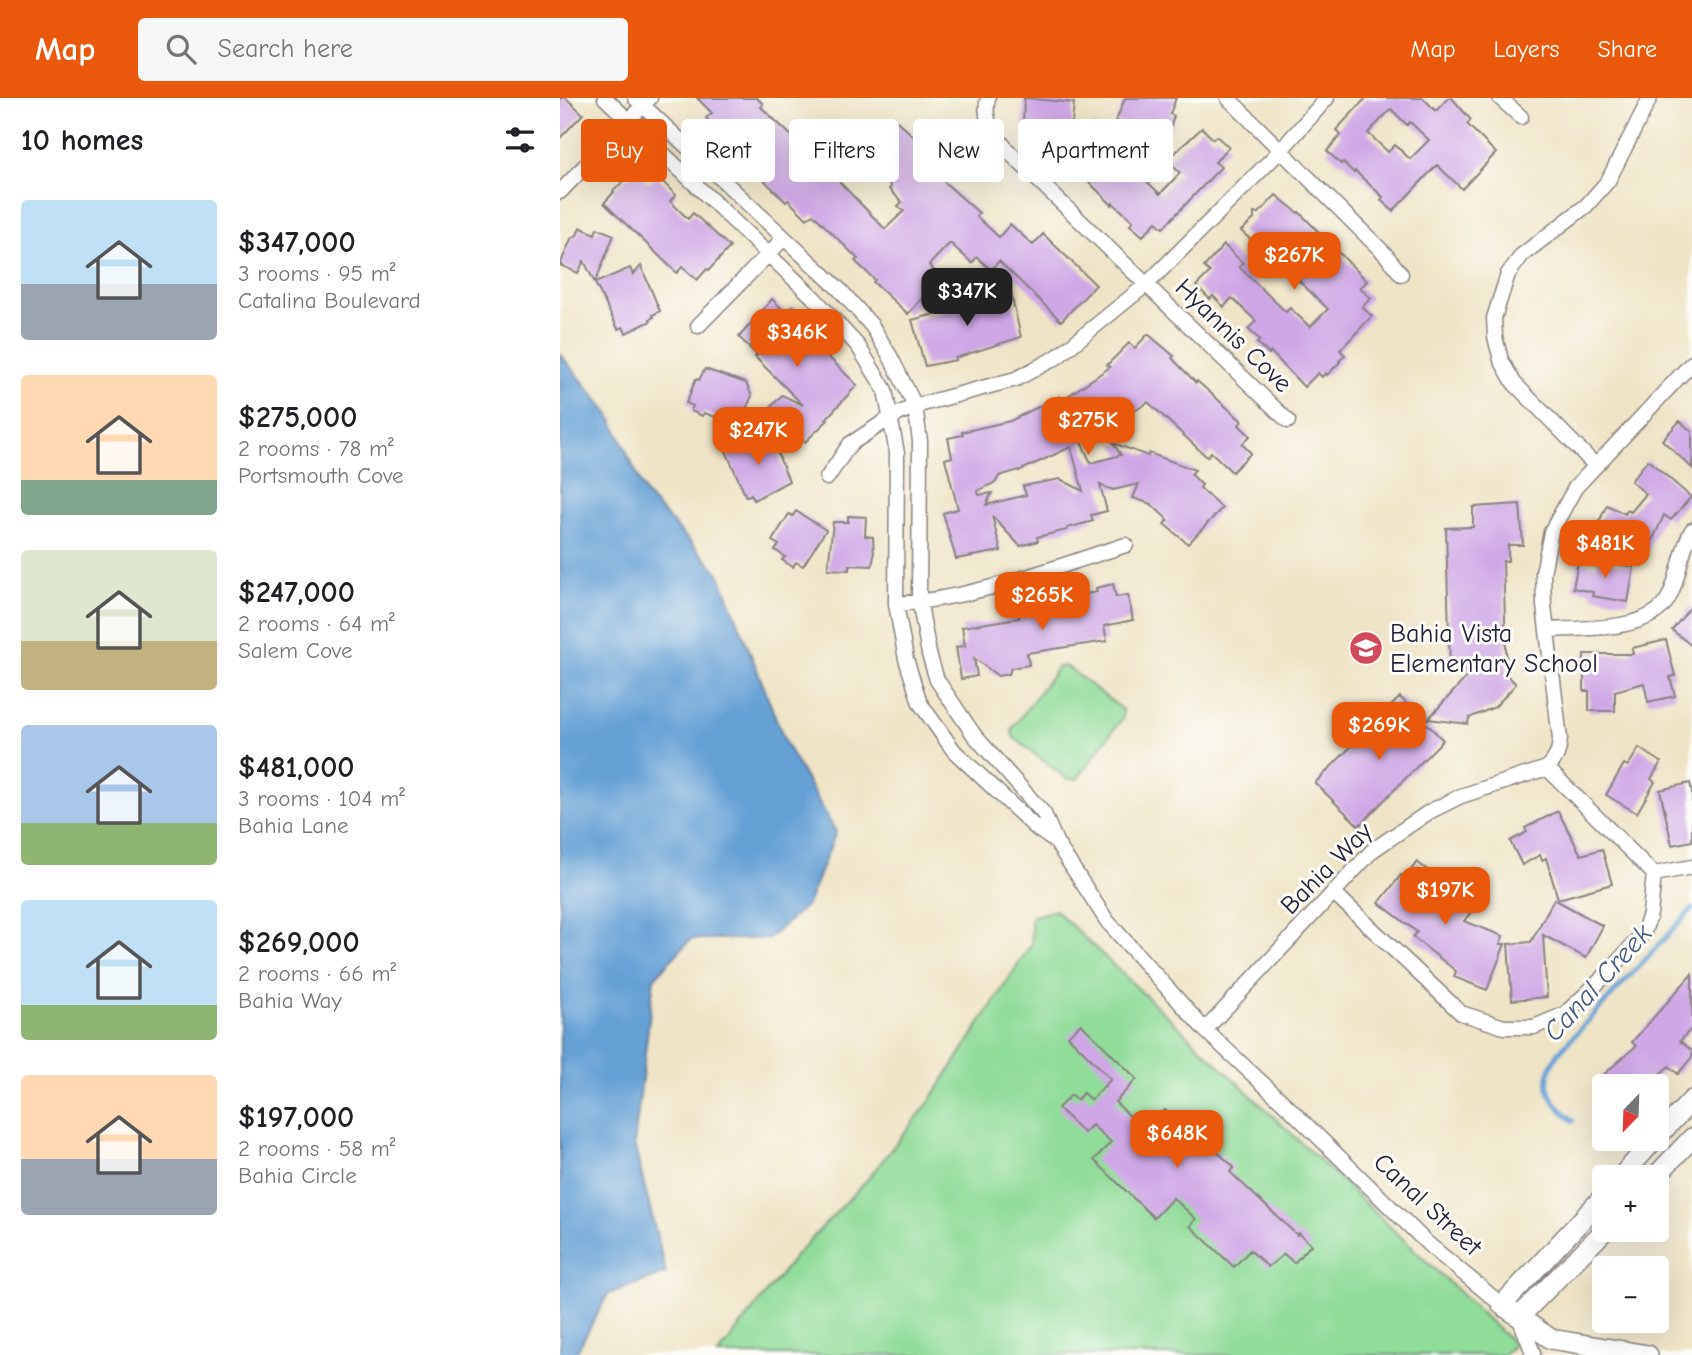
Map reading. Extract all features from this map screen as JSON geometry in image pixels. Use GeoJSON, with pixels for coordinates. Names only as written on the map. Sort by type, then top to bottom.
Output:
{"type":"FeatureCollection","features":[{"type":"Feature","properties":{"kind":"street"},"geometry":{"type":"LineString","coordinates":[[605,98],[627,119]]}},
{"type":"Feature","properties":{"kind":"street","name":"Hyannis Cove"},"geometry":{"type":"LineString","coordinates":[[988,98],[986,116],[994,135],[1047,191],[1288,421]]}},
{"type":"Feature","properties":{"kind":"street"},"geometry":{"type":"LineString","coordinates":[[1228,98],[1385,254],[1401,274]]}},
{"type":"Feature","properties":{"kind":"street"},"geometry":{"type":"LineString","coordinates":[[827,478],[850,444],[890,418],[915,406],[1016,379],[1058,358],[1147,284],[1281,150],[1327,98]]}},
{"type":"Feature","properties":{"kind":"street"},"geometry":{"type":"LineString","coordinates":[[1500,98],[1521,117]]}},
{"type":"Feature","properties":{"kind":"street"},"geometry":{"type":"LineString","coordinates":[[1595,465],[1514,383],[1501,360],[1495,337],[1494,318],[1508,274],[1522,255],[1586,206],[1608,181],[1650,98]]}},
{"type":"Feature","properties":{"kind":"street"},"geometry":{"type":"LineString","coordinates":[[630,119],[643,101],[840,290],[872,326],[915,406],[920,441],[920,603],[929,654],[937,680],[974,735],[1044,814],[1056,842]]}},
{"type":"Feature","properties":{"kind":"street"},"geometry":{"type":"LineString","coordinates":[[667,157],[814,298],[858,346],[885,390],[897,453],[896,604],[906,659],[920,703],[954,751],[1036,828],[1056,842]]}},
{"type":"Feature","properties":{"kind":"street"},"geometry":{"type":"LineString","coordinates":[[560,192],[581,170]]}},
{"type":"Feature","properties":{"kind":"street"},"geometry":{"type":"LineString","coordinates":[[698,326],[785,238]]}},
{"type":"Feature","properties":{"kind":"street"},"geometry":{"type":"LineString","coordinates":[[1654,874],[1547,768],[1555,761],[1560,739],[1543,573],[1551,532],[1574,488],[1692,363]]}},
{"type":"Feature","properties":{"kind":"street"},"geometry":{"type":"LineString","coordinates":[[1547,630],[1636,623],[1655,611],[1666,602],[1692,530]]}},
{"type":"Feature","properties":{"kind":"street"},"geometry":{"type":"LineString","coordinates":[[896,604],[920,603],[981,590],[1126,545]]}},
{"type":"Feature","properties":{"kind":"street","name":"Bahia Way"},"geometry":{"type":"LineString","coordinates":[[1205,1030],[1373,850],[1429,811],[1461,796],[1547,768]]}},
{"type":"Feature","properties":{"kind":"street","name":"Canal Street"},"geometry":{"type":"LineString","coordinates":[[1056,842],[1107,921],[1205,1030],[1289,1107],[1429,1244],[1502,1305],[1551,1339],[1648,1355]]}},
{"type":"Feature","properties":{"kind":"street"},"geometry":{"type":"LineString","coordinates":[[1654,874],[1692,867]]}},
{"type":"Feature","properties":{"kind":"street"},"geometry":{"type":"LineString","coordinates":[[1333,891],[1461,1013],[1504,1027],[1534,1027],[1565,1014],[1607,974],[1644,932],[1650,914],[1654,874]]}},
{"type":"Feature","properties":{"kind":"street"},"geometry":{"type":"LineString","coordinates":[[1670,1123],[1692,1100]]}},
{"type":"Feature","properties":{"kind":"street"},"geometry":{"type":"LineString","coordinates":[[1666,1165],[1692,1138]]}},
{"type":"Feature","properties":{"kind":"street"},"geometry":{"type":"LineString","coordinates":[[1502,1305],[1592,1209]]}},
{"type":"Feature","properties":{"kind":"street"},"geometry":{"type":"LineString","coordinates":[[1532,1355],[1519,1317],[1593,1242]]}},
{"type":"Feature","properties":{"kind":"green space"},"geometry":{"type":"Polygon","coordinates":[[[1066,666],[1123,710],[1123,717],[1077,779],[1067,779],[1013,737],[1012,729],[1058,667],[1066,666]]]}},
{"type":"Feature","properties":{"kind":"green space"},"geometry":{"type":"Polygon","coordinates":[[[1055,910],[1514,1344],[1504,1355],[718,1355],[796,1255],[866,1181],[930,1101],[1032,943],[1031,917],[1055,910]]]}},
{"type":"Feature","properties":{"kind":"water"},"geometry":{"type":"Polygon","coordinates":[[[560,354],[610,415],[646,495],[719,573],[786,744],[836,832],[807,905],[768,939],[691,939],[654,978],[634,1144],[666,1273],[608,1294],[575,1355],[560,1355],[560,354]]]}},
{"type":"Feature","properties":{"kind":"building"},"geometry":{"type":"Polygon","coordinates":[[[560,98],[566,98],[583,114],[560,138],[560,98]]]}},
{"type":"Feature","properties":{"kind":"building"},"geometry":{"type":"Polygon","coordinates":[[[697,98],[757,98],[763,104],[761,107],[774,119],[707,119],[712,113],[697,98]]]}},
{"type":"Feature","properties":{"kind":"building"},"geometry":{"type":"Polygon","coordinates":[[[1024,98],[1074,103],[1072,119],[1023,119],[1024,98]]]}},
{"type":"Feature","properties":{"kind":"building"},"geometry":{"type":"Polygon","coordinates":[[[1125,98],[1176,98],[1170,114],[1174,116],[1173,119],[1117,119],[1125,98]]]}},
{"type":"Feature","properties":{"kind":"building"},"geometry":{"type":"Polygon","coordinates":[[[1366,98],[1423,98],[1436,111],[1448,98],[1452,98],[1471,120],[1467,124],[1496,153],[1462,189],[1437,165],[1393,211],[1381,200],[1383,197],[1355,171],[1354,173],[1343,162],[1341,164],[1327,151],[1341,135],[1336,130],[1366,98]],[[1391,109],[1368,133],[1388,152],[1395,145],[1410,159],[1429,140],[1410,122],[1407,125],[1391,109]]]}},
{"type":"Feature","properties":{"kind":"building"},"geometry":{"type":"Polygon","coordinates":[[[775,120],[789,133],[789,182],[840,182],[885,229],[904,211],[898,206],[902,202],[889,189],[891,187],[888,182],[899,182],[899,123],[913,136],[913,182],[944,182],[979,213],[976,216],[999,237],[1010,224],[1033,245],[1043,234],[1096,285],[1061,321],[999,261],[991,270],[977,257],[972,263],[950,243],[929,265],[941,278],[908,314],[873,282],[875,280],[855,261],[858,259],[813,214],[807,219],[788,200],[786,202],[766,182],[775,182],[775,120]]]}},
{"type":"Feature","properties":{"kind":"building"},"geometry":{"type":"Polygon","coordinates":[[[1202,128],[1213,139],[1216,136],[1229,147],[1215,162],[1221,167],[1163,228],[1156,222],[1143,236],[1130,225],[1133,221],[1113,203],[1112,205],[1089,182],[1147,182],[1160,194],[1180,173],[1173,166],[1173,155],[1202,128]]]}},
{"type":"Feature","properties":{"kind":"building"},"geometry":{"type":"Polygon","coordinates":[[[622,182],[663,182],[676,195],[670,201],[688,219],[693,213],[730,247],[697,280],[682,267],[677,273],[604,203],[622,182]]]}},
{"type":"Feature","properties":{"kind":"building"},"geometry":{"type":"Polygon","coordinates":[[[1276,195],[1299,212],[1367,281],[1360,288],[1371,298],[1362,307],[1372,316],[1340,350],[1345,355],[1340,362],[1327,375],[1325,373],[1322,377],[1318,373],[1304,387],[1271,352],[1269,354],[1257,343],[1260,340],[1248,329],[1256,321],[1232,298],[1224,307],[1213,296],[1210,299],[1196,286],[1210,272],[1204,267],[1224,245],[1243,263],[1239,267],[1286,312],[1290,308],[1310,327],[1328,309],[1265,248],[1263,250],[1241,231],[1254,219],[1254,213],[1259,213],[1276,195]]]}},
{"type":"Feature","properties":{"kind":"building"},"geometry":{"type":"Polygon","coordinates":[[[580,227],[595,234],[597,228],[614,235],[595,283],[584,261],[578,273],[560,265],[571,239],[577,235],[580,227]]]}},
{"type":"Feature","properties":{"kind":"building"},"geometry":{"type":"Polygon","coordinates":[[[641,266],[660,311],[653,315],[651,321],[626,333],[623,327],[618,329],[595,283],[630,268],[633,275],[641,266]]]}},
{"type":"Feature","properties":{"kind":"building"},"geometry":{"type":"Polygon","coordinates":[[[1010,289],[1021,337],[955,358],[956,360],[925,366],[912,320],[958,308],[957,304],[1010,289]]]}},
{"type":"Feature","properties":{"kind":"building"},"geometry":{"type":"Polygon","coordinates":[[[772,299],[786,313],[793,306],[814,327],[806,335],[857,385],[826,419],[828,420],[805,442],[770,408],[782,395],[803,405],[739,337],[772,299]]]}},
{"type":"Feature","properties":{"kind":"building"},"geometry":{"type":"Polygon","coordinates":[[[1148,334],[1174,356],[1172,358],[1196,383],[1197,381],[1242,421],[1239,425],[1250,436],[1242,444],[1251,453],[1232,472],[1211,452],[1207,457],[1148,402],[1107,430],[1081,442],[1091,463],[1121,455],[1113,443],[1148,456],[1149,453],[1195,470],[1191,474],[1202,485],[1200,488],[1222,508],[1188,544],[1164,524],[1168,520],[1151,504],[1133,498],[1139,484],[1113,490],[1100,485],[1107,511],[1091,515],[1093,521],[1037,537],[1038,541],[1020,546],[992,516],[1001,551],[956,559],[943,513],[958,509],[945,459],[952,457],[948,438],[1010,421],[1060,396],[1062,400],[1110,367],[1107,365],[1129,343],[1135,348],[1148,334]],[[1071,447],[1019,471],[999,476],[996,482],[977,491],[979,495],[992,493],[986,505],[1026,495],[1023,486],[1060,479],[1083,491],[1071,447]]]}},
{"type":"Feature","properties":{"kind":"building"},"geometry":{"type":"Polygon","coordinates":[[[705,369],[746,383],[752,396],[739,425],[704,413],[702,416],[691,411],[693,406],[686,403],[696,379],[699,380],[705,369]]]}},
{"type":"Feature","properties":{"kind":"building"},"geometry":{"type":"Polygon","coordinates":[[[1680,421],[1692,432],[1692,468],[1662,440],[1680,421]]]}},
{"type":"Feature","properties":{"kind":"building"},"geometry":{"type":"Polygon","coordinates":[[[769,433],[789,481],[754,500],[751,494],[746,497],[726,451],[769,433]]]}},
{"type":"Feature","properties":{"kind":"building"},"geometry":{"type":"Polygon","coordinates":[[[1648,460],[1691,497],[1671,520],[1664,515],[1645,557],[1611,542],[1613,538],[1595,530],[1607,505],[1625,514],[1627,510],[1631,512],[1646,494],[1631,481],[1648,460]]]}},
{"type":"Feature","properties":{"kind":"building"},"geometry":{"type":"Polygon","coordinates":[[[1520,504],[1523,545],[1508,545],[1508,561],[1503,561],[1507,675],[1516,684],[1495,707],[1469,718],[1468,724],[1428,719],[1474,669],[1450,670],[1446,528],[1473,527],[1473,507],[1520,504]]]}},
{"type":"Feature","properties":{"kind":"building"},"geometry":{"type":"Polygon","coordinates":[[[796,511],[826,530],[803,566],[796,562],[793,567],[782,560],[785,557],[775,550],[779,545],[772,541],[789,514],[793,516],[796,511]]]}},
{"type":"Feature","properties":{"kind":"building"},"geometry":{"type":"Polygon","coordinates":[[[848,516],[866,517],[865,536],[873,537],[872,566],[849,565],[849,570],[828,569],[833,522],[848,522],[848,516]]]}},
{"type":"Feature","properties":{"kind":"building"},"geometry":{"type":"Polygon","coordinates":[[[1598,561],[1634,567],[1628,602],[1592,596],[1593,592],[1573,588],[1578,562],[1597,566],[1598,561]]]}},
{"type":"Feature","properties":{"kind":"building"},"geometry":{"type":"Polygon","coordinates":[[[1113,584],[1116,597],[1128,595],[1133,620],[1104,626],[1107,641],[1027,653],[1029,665],[1011,668],[1009,674],[998,676],[974,658],[977,676],[961,679],[956,647],[965,646],[962,627],[1060,609],[1058,603],[1074,600],[1074,596],[1097,592],[1096,588],[1113,584]]]}},
{"type":"Feature","properties":{"kind":"building"},"geometry":{"type":"Polygon","coordinates":[[[1692,605],[1692,646],[1672,630],[1692,605]]]}},
{"type":"Feature","properties":{"kind":"building"},"geometry":{"type":"Polygon","coordinates":[[[1666,640],[1675,676],[1670,677],[1675,696],[1648,702],[1644,683],[1615,691],[1615,711],[1589,711],[1589,691],[1584,691],[1584,654],[1633,654],[1632,648],[1666,640]]]}},
{"type":"Feature","properties":{"kind":"building"},"geometry":{"type":"Polygon","coordinates":[[[1400,697],[1443,740],[1359,826],[1315,783],[1400,697]]]}},
{"type":"Feature","properties":{"kind":"building"},"geometry":{"type":"Polygon","coordinates":[[[1639,748],[1661,762],[1651,779],[1655,782],[1637,813],[1606,795],[1624,764],[1628,766],[1639,748]]]}},
{"type":"Feature","properties":{"kind":"building"},"geometry":{"type":"Polygon","coordinates":[[[1690,783],[1692,841],[1672,845],[1660,790],[1690,783]]]}},
{"type":"Feature","properties":{"kind":"building"},"geometry":{"type":"Polygon","coordinates":[[[1558,811],[1581,855],[1602,849],[1612,884],[1558,899],[1546,858],[1542,860],[1540,855],[1522,865],[1510,841],[1527,832],[1525,828],[1558,811]]]}},
{"type":"Feature","properties":{"kind":"building"},"geometry":{"type":"Polygon","coordinates":[[[1417,862],[1438,878],[1434,883],[1471,912],[1464,921],[1503,936],[1500,944],[1505,944],[1487,990],[1454,977],[1456,971],[1413,937],[1417,932],[1379,903],[1401,875],[1405,878],[1417,862]]]}},
{"type":"Feature","properties":{"kind":"building"},"geometry":{"type":"Polygon","coordinates":[[[1554,899],[1603,926],[1586,958],[1543,935],[1547,997],[1512,1000],[1508,944],[1531,942],[1554,899]]]}},
{"type":"Feature","properties":{"kind":"building"},"geometry":{"type":"Polygon","coordinates":[[[1692,974],[1692,1028],[1680,1041],[1692,1051],[1692,1057],[1678,1074],[1669,1066],[1660,1074],[1604,1074],[1636,1046],[1632,1042],[1692,974]]]}},
{"type":"Feature","properties":{"kind":"building"},"geometry":{"type":"Polygon","coordinates":[[[1081,1024],[1137,1079],[1115,1102],[1146,1131],[1165,1110],[1210,1151],[1213,1148],[1234,1167],[1230,1172],[1311,1245],[1294,1263],[1284,1254],[1268,1267],[1250,1250],[1234,1267],[1190,1226],[1196,1219],[1173,1198],[1154,1218],[1094,1160],[1111,1142],[1092,1125],[1084,1133],[1058,1108],[1071,1095],[1077,1100],[1083,1093],[1091,1100],[1111,1079],[1068,1036],[1081,1024]]]}},
{"type":"Feature","properties":{"kind":"waterway","name":"Canal Creek"},"geometry":{"type":"LineString","coordinates":[[1573,1121],[1552,1098],[1547,1083],[1548,1074],[1558,1053],[1692,909]]}},
{"type":"Feature","properties":{"kind":"place","name":"Bahia Vista Elementary School"},"geometry":{"type":"Point","coordinates":[1366,648]}}]}
